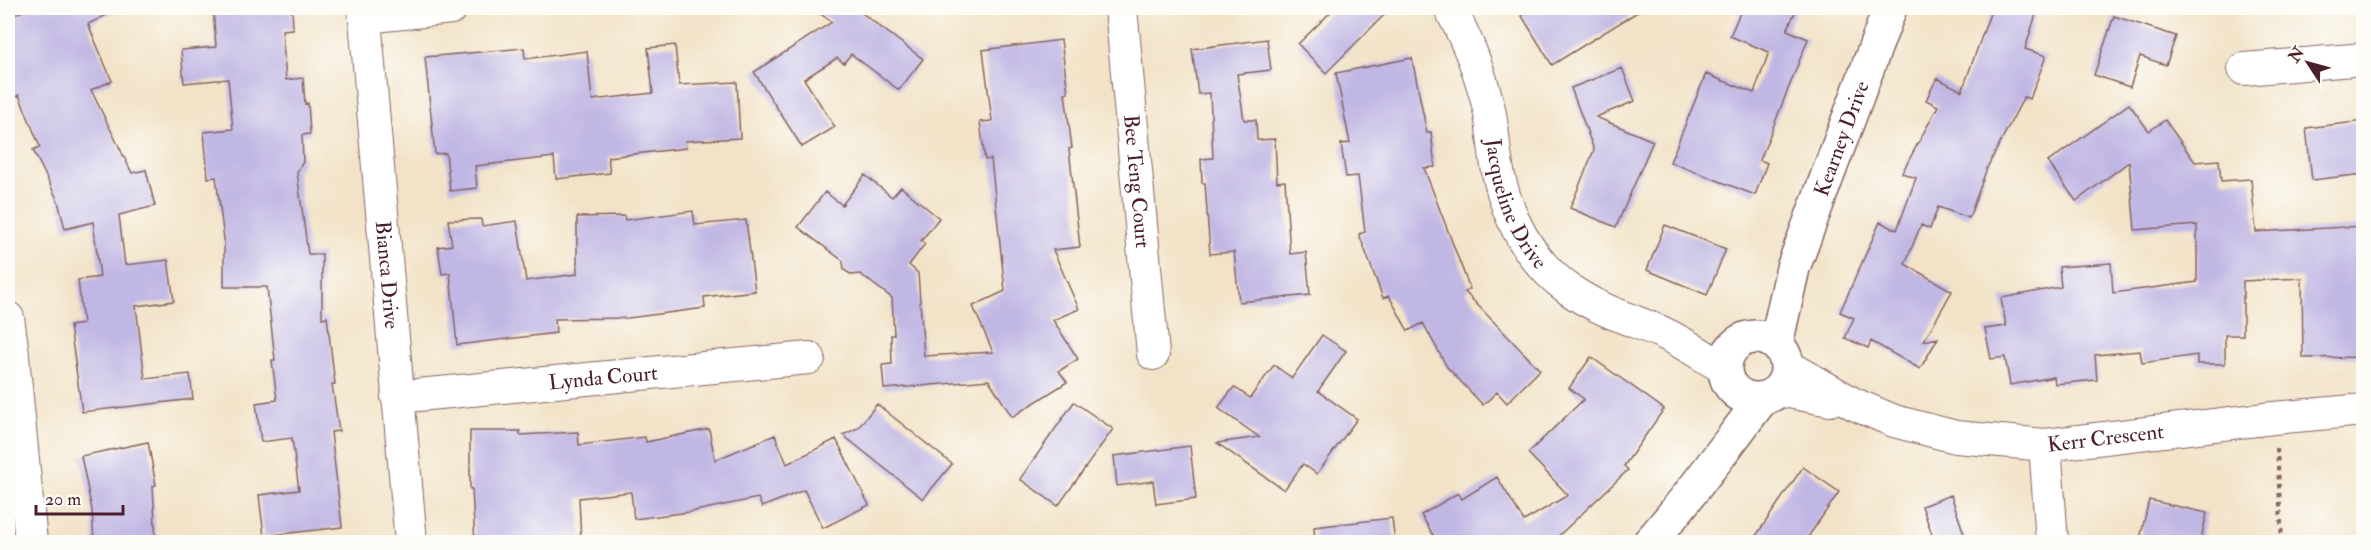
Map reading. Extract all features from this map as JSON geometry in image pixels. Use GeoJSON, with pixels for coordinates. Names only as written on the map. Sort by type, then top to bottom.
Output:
{"type":"FeatureCollection","features":[{"type":"Feature","properties":{"kind":"street"},"geometry":{"type":"LineString","coordinates":[[365,12],[451,8]]}},
{"type":"Feature","properties":{"kind":"street","name":"Bee Teng Court"},"geometry":{"type":"LineString","coordinates":[[1121,8],[1153,354]]}},
{"type":"Feature","properties":{"kind":"street","name":"Jacqueline Drive"},"geometry":{"type":"LineString","coordinates":[[1450,8],[1471,47],[1489,110],[1500,181],[1510,213],[1526,245],[1544,269],[1570,290],[1600,308],[1756,367]]}},
{"type":"Feature","properties":{"kind":"street","name":"Kearney Drive"},"geometry":{"type":"LineString","coordinates":[[1650,543],[1683,506],[1712,464],[1756,367],[1890,8]]}},
{"type":"Feature","properties":{"kind":"street","name":"Bianca Drive"},"geometry":{"type":"LineString","coordinates":[[365,12],[411,543]]}},
{"type":"Feature","properties":{"kind":"street"},"geometry":{"type":"LineString","coordinates":[[2244,69],[2364,59]]}},
{"type":"Feature","properties":{"kind":"street"},"geometry":{"type":"LineString","coordinates":[[8,318],[31,543]]}},
{"type":"Feature","properties":{"kind":"street","name":"Lynda Court"},"geometry":{"type":"LineString","coordinates":[[397,397],[809,357]]}},
{"type":"Feature","properties":{"kind":"street","name":"Kerr Crescent"},"geometry":{"type":"LineString","coordinates":[[1756,367],[1894,421],[1956,437],[2045,444],[2364,410]]}},
{"type":"Feature","properties":{"kind":"street"},"geometry":{"type":"LineString","coordinates":[[2045,444],[2052,543]]}},
{"type":"Feature","properties":{"kind":"path"},"geometry":{"type":"LineString","coordinates":[[2273,418],[2281,482],[2282,543]]}},
{"type":"Feature","properties":{"kind":"building"},"geometry":{"type":"Polygon","coordinates":[[[28,8],[121,8],[88,24],[112,81],[91,90],[132,173],[146,170],[155,206],[119,215],[125,265],[168,260],[174,301],[136,306],[145,379],[190,374],[193,399],[82,412],[70,326],[83,324],[78,280],[100,277],[93,222],[65,229],[58,201],[33,150],[40,147],[19,95],[8,100],[8,18],[28,8]]]}},
{"type":"Feature","properties":{"kind":"building"},"geometry":{"type":"Polygon","coordinates":[[[213,8],[292,8],[293,29],[282,30],[286,80],[303,78],[305,104],[308,103],[310,134],[302,135],[303,162],[297,172],[308,254],[322,254],[322,318],[327,317],[335,384],[332,384],[339,431],[331,432],[342,527],[264,536],[259,495],[299,490],[292,438],[261,442],[256,403],[277,400],[267,287],[224,287],[224,239],[216,177],[208,178],[204,132],[233,129],[228,79],[184,83],[181,50],[216,47],[213,8]]]}},
{"type":"Feature","properties":{"kind":"building"},"geometry":{"type":"Polygon","coordinates":[[[812,8],[855,8],[923,59],[899,90],[851,54],[844,63],[837,58],[804,79],[835,127],[802,147],[754,72],[832,22],[812,8]]]}},
{"type":"Feature","properties":{"kind":"building"},"geometry":{"type":"Polygon","coordinates":[[[1335,8],[1391,8],[1326,73],[1298,44],[1335,8]]]}},
{"type":"Feature","properties":{"kind":"building"},"geometry":{"type":"Polygon","coordinates":[[[1517,8],[1644,8],[1552,65],[1517,8]]]}},
{"type":"Feature","properties":{"kind":"building"},"geometry":{"type":"Polygon","coordinates":[[[1742,8],[1797,8],[1787,30],[1808,39],[1760,160],[1767,163],[1755,195],[1670,162],[1706,74],[1754,93],[1769,52],[1730,36],[1742,8]]]}},
{"type":"Feature","properties":{"kind":"building"},"geometry":{"type":"Polygon","coordinates":[[[1992,8],[2038,8],[2025,49],[2046,56],[2030,99],[2024,97],[1987,168],[1969,218],[1938,207],[1930,229],[1921,225],[1905,264],[1952,291],[1924,341],[1938,338],[1920,369],[1871,341],[1868,348],[1845,338],[1854,318],[1840,312],[1880,222],[1897,230],[1916,178],[1902,173],[1938,106],[1926,100],[1937,78],[1962,91],[1992,8]]]}},
{"type":"Feature","properties":{"kind":"building"},"geometry":{"type":"Polygon","coordinates":[[[2114,16],[2176,36],[2166,65],[2140,56],[2130,87],[2094,75],[2114,16]]]}},
{"type":"Feature","properties":{"kind":"building"},"geometry":{"type":"Polygon","coordinates":[[[1267,39],[1271,70],[1237,74],[1244,120],[1256,120],[1257,140],[1275,139],[1277,182],[1285,181],[1290,254],[1306,252],[1310,295],[1239,302],[1234,252],[1210,254],[1201,159],[1213,158],[1210,93],[1198,94],[1192,49],[1267,39]]]}},
{"type":"Feature","properties":{"kind":"building"},"geometry":{"type":"Polygon","coordinates":[[[1061,40],[1068,93],[1065,93],[1072,148],[1069,149],[1080,247],[1053,250],[1079,309],[1053,320],[1078,359],[1059,371],[1067,382],[1012,417],[989,380],[884,389],[882,365],[892,364],[891,335],[894,335],[892,298],[860,274],[852,275],[844,270],[843,261],[798,227],[825,192],[842,205],[865,175],[892,197],[901,187],[939,218],[921,241],[925,244],[909,265],[918,273],[924,356],[993,352],[973,306],[1005,291],[991,159],[985,160],[980,122],[992,121],[983,50],[1061,40]]]}},
{"type":"Feature","properties":{"kind":"building"},"geometry":{"type":"Polygon","coordinates":[[[675,45],[679,85],[737,82],[740,138],[685,141],[686,148],[608,157],[610,173],[556,179],[554,157],[475,166],[477,188],[450,191],[446,153],[435,154],[425,57],[524,48],[525,59],[587,51],[592,100],[653,93],[648,48],[675,45]]]}},
{"type":"Feature","properties":{"kind":"building"},"geometry":{"type":"Polygon","coordinates":[[[1412,58],[1427,133],[1431,132],[1435,167],[1424,168],[1470,289],[1465,292],[1540,370],[1507,403],[1497,392],[1483,405],[1447,367],[1423,323],[1408,331],[1389,296],[1383,298],[1359,234],[1365,232],[1358,176],[1346,177],[1341,144],[1350,143],[1336,73],[1412,58]]]}},
{"type":"Feature","properties":{"kind":"building"},"geometry":{"type":"Polygon","coordinates":[[[1622,68],[1635,101],[1596,117],[1653,141],[1616,227],[1570,208],[1594,150],[1571,88],[1622,68]]]}},
{"type":"Feature","properties":{"kind":"building"},"geometry":{"type":"Polygon","coordinates":[[[2129,104],[2149,131],[2165,120],[2195,162],[2219,160],[2221,181],[2251,179],[2256,232],[2364,226],[2364,357],[2303,358],[2302,278],[2243,281],[2243,335],[2225,335],[2225,364],[2197,364],[2197,355],[2142,363],[2140,351],[2095,355],[2097,380],[2055,384],[2054,377],[2010,385],[2005,357],[1991,359],[1985,329],[2006,326],[2001,298],[2061,287],[2059,267],[2111,263],[2113,293],[2197,282],[2197,225],[2135,230],[2129,162],[2076,201],[2048,162],[2129,104]]]}},
{"type":"Feature","properties":{"kind":"building"},"geometry":{"type":"Polygon","coordinates":[[[2364,121],[2364,174],[2312,180],[2306,128],[2364,121]]]}},
{"type":"Feature","properties":{"kind":"building"},"geometry":{"type":"Polygon","coordinates":[[[693,211],[695,225],[746,220],[755,291],[704,297],[705,308],[628,318],[555,319],[556,333],[457,345],[450,273],[442,274],[438,247],[452,245],[448,220],[481,219],[482,226],[517,221],[526,281],[577,274],[577,217],[624,216],[625,220],[693,211]]]}},
{"type":"Feature","properties":{"kind":"building"},"geometry":{"type":"Polygon","coordinates":[[[1665,225],[1726,249],[1707,295],[1647,270],[1665,225]]]}},
{"type":"Feature","properties":{"kind":"building"},"geometry":{"type":"Polygon","coordinates":[[[1322,335],[1346,351],[1318,391],[1357,419],[1317,474],[1303,464],[1284,490],[1217,443],[1259,437],[1218,408],[1234,387],[1250,398],[1274,365],[1292,378],[1322,335]]]}},
{"type":"Feature","properties":{"kind":"building"},"geometry":{"type":"Polygon","coordinates":[[[1591,357],[1664,409],[1624,466],[1628,470],[1551,543],[1438,543],[1421,515],[1458,493],[1462,499],[1497,477],[1524,521],[1568,495],[1528,453],[1584,399],[1569,388],[1591,357]]]}},
{"type":"Feature","properties":{"kind":"building"},"geometry":{"type":"Polygon","coordinates":[[[1074,402],[1113,429],[1058,506],[1020,479],[1074,402]]]}},
{"type":"Feature","properties":{"kind":"building"},"geometry":{"type":"Polygon","coordinates":[[[877,404],[952,464],[923,499],[843,435],[858,428],[877,404]]]}},
{"type":"Feature","properties":{"kind":"building"},"geometry":{"type":"Polygon","coordinates":[[[709,429],[715,460],[775,435],[787,464],[836,439],[869,505],[823,528],[804,490],[762,507],[758,498],[690,512],[634,519],[631,492],[579,498],[581,543],[475,543],[472,489],[470,489],[470,431],[520,431],[520,435],[578,432],[579,445],[645,437],[646,442],[709,429]]]}},
{"type":"Feature","properties":{"kind":"building"},"geometry":{"type":"Polygon","coordinates":[[[148,442],[156,485],[153,486],[156,543],[94,543],[92,510],[81,456],[148,442]]]}},
{"type":"Feature","properties":{"kind":"building"},"geometry":{"type":"Polygon","coordinates":[[[1190,446],[1196,499],[1156,504],[1153,481],[1117,486],[1114,456],[1190,446]]]}},
{"type":"Feature","properties":{"kind":"building"},"geometry":{"type":"Polygon","coordinates":[[[1803,467],[1839,492],[1804,543],[1751,543],[1803,467]]]}},
{"type":"Feature","properties":{"kind":"building"},"geometry":{"type":"Polygon","coordinates":[[[1951,495],[1967,543],[1935,543],[1922,506],[1951,495]]]}},
{"type":"Feature","properties":{"kind":"building"},"geometry":{"type":"Polygon","coordinates":[[[2149,500],[2207,513],[2200,543],[2139,543],[2149,500]]]}},
{"type":"Feature","properties":{"kind":"building"},"geometry":{"type":"Polygon","coordinates":[[[1392,518],[1395,543],[1315,543],[1314,527],[1392,518]]]}}]}
